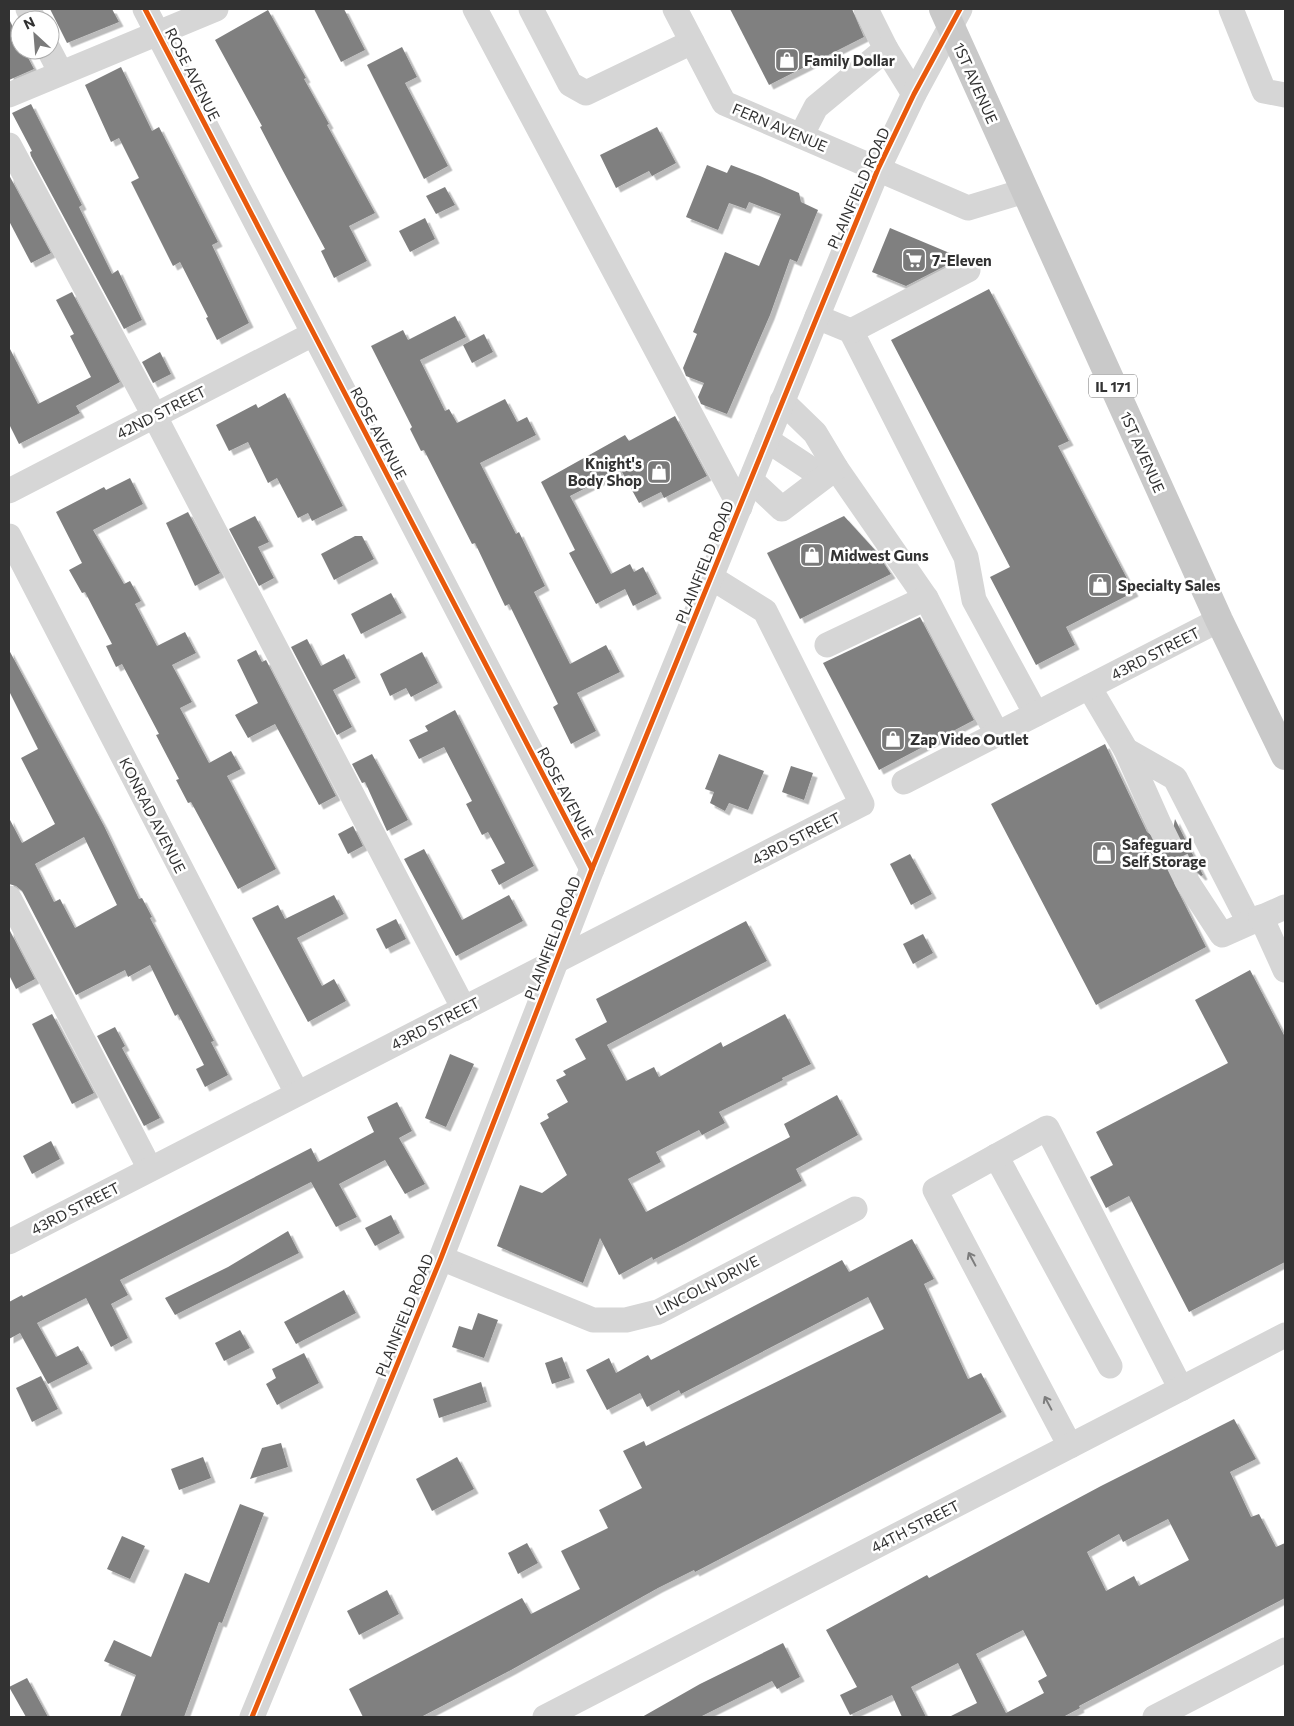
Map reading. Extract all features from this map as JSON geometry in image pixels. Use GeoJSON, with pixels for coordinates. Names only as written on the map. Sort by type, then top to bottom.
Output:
{"type":"FeatureCollection","features":[{"type":"Feature","properties":{"kind":"main road","name":"1ST AVENUE"},"geometry":{"type":"LineString","coordinates":[[951,14],[1024,191],[1219,620],[1285,756]]}},
{"type":"Feature","properties":{"kind":"street","name":"ROSE AVENUE"},"geometry":{"type":"LineString","coordinates":[[145,9],[592,869]]}},
{"type":"Feature","properties":{"kind":"street"},"geometry":{"type":"LineString","coordinates":[[9,95],[216,9]]}},
{"type":"Feature","properties":{"kind":"street"},"geometry":{"type":"LineString","coordinates":[[475,9],[740,507]]}},
{"type":"Feature","properties":{"kind":"street"},"geometry":{"type":"LineString","coordinates":[[531,9],[570,84],[586,93],[692,42]]}},
{"type":"Feature","properties":{"kind":"street","name":"FERN AVENUE"},"geometry":{"type":"LineString","coordinates":[[674,9],[724,104],[968,208],[1024,191]]}},
{"type":"Feature","properties":{"kind":"street"},"geometry":{"type":"LineString","coordinates":[[866,9],[886,49],[914,94]]}},
{"type":"Feature","properties":{"kind":"street"},"geometry":{"type":"LineString","coordinates":[[1230,9],[1264,91],[1285,95]]}},
{"type":"Feature","properties":{"kind":"street","name":"PLAINFIELD ROAD"},"geometry":{"type":"LineString","coordinates":[[252,1717],[441,1258],[592,869],[712,578],[782,401],[878,169],[951,14]]}},
{"type":"Feature","properties":{"kind":"street"},"geometry":{"type":"LineString","coordinates":[[801,136],[816,108],[886,49]]}},
{"type":"Feature","properties":{"kind":"street"},"geometry":{"type":"LineString","coordinates":[[54,60],[61,73]]}},
{"type":"Feature","properties":{"kind":"street"},"geometry":{"type":"LineString","coordinates":[[9,145],[154,415],[464,1009]]}},
{"type":"Feature","properties":{"kind":"street"},"geometry":{"type":"LineString","coordinates":[[851,331],[968,270]]}},
{"type":"Feature","properties":{"kind":"street"},"geometry":{"type":"LineString","coordinates":[[817,317],[851,331],[966,557],[974,600],[1036,714]]}},
{"type":"Feature","properties":{"kind":"street","name":"42ND STREET"},"geometry":{"type":"LineString","coordinates":[[9,491],[313,334]]}},
{"type":"Feature","properties":{"kind":"street"},"geometry":{"type":"LineString","coordinates":[[782,401],[815,433],[830,472],[926,598],[997,734]]}},
{"type":"Feature","properties":{"kind":"street"},"geometry":{"type":"LineString","coordinates":[[767,440],[830,472]]}},
{"type":"Feature","properties":{"kind":"street"},"geometry":{"type":"LineString","coordinates":[[751,480],[782,509],[830,472]]}},
{"type":"Feature","properties":{"kind":"street","name":"KONRAD AVENUE"},"geometry":{"type":"LineString","coordinates":[[9,536],[297,1093]]}},
{"type":"Feature","properties":{"kind":"street","name":"43RD STREET"},"geometry":{"type":"LineString","coordinates":[[9,1242],[862,804],[765,611],[712,578]]}},
{"type":"Feature","properties":{"kind":"street"},"geometry":{"type":"LineString","coordinates":[[827,645],[926,598]]}},
{"type":"Feature","properties":{"kind":"street","name":"43RD STREET"},"geometry":{"type":"LineString","coordinates":[[904,782],[1219,620]]}},
{"type":"Feature","properties":{"kind":"street"},"geometry":{"type":"LineString","coordinates":[[1089,687],[1126,750],[1160,826]]}},
{"type":"Feature","properties":{"kind":"street"},"geometry":{"type":"LineString","coordinates":[[1126,750],[1175,778],[1285,970]]}},
{"type":"Feature","properties":{"kind":"street"},"geometry":{"type":"LineString","coordinates":[[1188,883],[1222,935],[1285,907]]}},
{"type":"Feature","properties":{"kind":"street"},"geometry":{"type":"LineString","coordinates":[[9,898],[150,1169]]}},
{"type":"Feature","properties":{"kind":"street"},"geometry":{"type":"LineString","coordinates":[[1070,1446],[935,1190],[1047,1128],[1180,1389]]}},
{"type":"Feature","properties":{"kind":"street"},"geometry":{"type":"LineString","coordinates":[[996,1156],[1110,1366]]}},
{"type":"Feature","properties":{"kind":"street","name":"LINCOLN DRIVE"},"geometry":{"type":"LineString","coordinates":[[441,1258],[593,1320],[626,1320],[658,1312],[855,1209]]}},
{"type":"Feature","properties":{"kind":"street","name":"44TH STREET"},"geometry":{"type":"LineString","coordinates":[[545,1717],[1285,1335]]}},
{"type":"Feature","properties":{"kind":"street"},"geometry":{"type":"LineString","coordinates":[[1155,1717],[1285,1650]]}},
{"type":"Feature","properties":{"kind":"building"},"geometry":{"type":"Polygon","coordinates":[[[112,9],[119,22],[67,43],[60,29],[60,10],[50,10],[112,9]]]}},
{"type":"Feature","properties":{"kind":"building"},"geometry":{"type":"Polygon","coordinates":[[[314,9],[344,9],[365,50],[341,62],[314,9]]]}},
{"type":"Feature","properties":{"kind":"building","name":"Family Dollar"},"geometry":{"type":"Polygon","coordinates":[[[730,9],[852,9],[864,37],[769,85],[730,9]]]}},
{"type":"Feature","properties":{"kind":"building"},"geometry":{"type":"Polygon","coordinates":[[[268,10],[306,78],[304,79],[329,124],[327,125],[375,213],[349,226],[367,261],[334,278],[321,251],[325,249],[260,127],[262,126],[215,40],[268,10]]]}},
{"type":"Feature","properties":{"kind":"building"},"geometry":{"type":"Polygon","coordinates":[[[9,19],[10,60],[29,60],[34,69],[9,80],[9,19]]]}},
{"type":"Feature","properties":{"kind":"building"},"geometry":{"type":"Polygon","coordinates":[[[402,47],[417,77],[405,83],[448,166],[424,179],[367,65],[402,47]]]}},
{"type":"Feature","properties":{"kind":"building"},"geometry":{"type":"Polygon","coordinates":[[[121,67],[152,131],[159,127],[218,242],[212,245],[249,323],[217,340],[206,318],[208,317],[180,262],[173,266],[131,182],[139,178],[119,138],[111,142],[85,85],[121,67]]]}},
{"type":"Feature","properties":{"kind":"building"},"geometry":{"type":"Polygon","coordinates":[[[31,104],[82,205],[79,207],[112,274],[118,270],[142,320],[124,329],[31,156],[30,152],[32,151],[12,113],[31,104]]]}},
{"type":"Feature","properties":{"kind":"building"},"geometry":{"type":"Polygon","coordinates":[[[657,127],[676,163],[652,176],[649,171],[616,188],[600,155],[657,127]]]}},
{"type":"Feature","properties":{"kind":"building"},"geometry":{"type":"Polygon","coordinates":[[[707,165],[727,173],[731,165],[760,176],[799,193],[801,202],[818,210],[797,262],[790,259],[770,315],[727,414],[701,404],[698,397],[704,383],[686,376],[683,368],[697,334],[693,332],[725,252],[759,266],[781,214],[749,202],[746,209],[729,203],[718,230],[686,217],[707,165]]]}},
{"type":"Feature","properties":{"kind":"building"},"geometry":{"type":"Polygon","coordinates":[[[9,175],[51,253],[31,263],[9,221],[9,175]]]}},
{"type":"Feature","properties":{"kind":"building"},"geometry":{"type":"Polygon","coordinates":[[[445,187],[455,205],[436,214],[426,196],[445,187]]]}},
{"type":"Feature","properties":{"kind":"building"},"geometry":{"type":"Polygon","coordinates":[[[425,218],[435,239],[410,252],[399,231],[425,218]]]}},
{"type":"Feature","properties":{"kind":"building","name":"7-Eleven"},"geometry":{"type":"Polygon","coordinates":[[[890,228],[952,254],[949,264],[906,286],[872,272],[890,228]]]}},
{"type":"Feature","properties":{"kind":"building"},"geometry":{"type":"Polygon","coordinates":[[[989,289],[1069,441],[1058,446],[1134,592],[1066,627],[1075,645],[1036,665],[990,577],[1010,567],[891,340],[989,289]]]}},
{"type":"Feature","properties":{"kind":"building"},"geometry":{"type":"Polygon","coordinates":[[[72,292],[120,382],[76,406],[80,413],[19,444],[9,424],[9,347],[38,404],[91,377],[70,336],[74,334],[56,300],[72,292]]]}},
{"type":"Feature","properties":{"kind":"building"},"geometry":{"type":"Polygon","coordinates":[[[455,316],[466,337],[420,360],[445,411],[449,409],[457,423],[505,399],[517,422],[527,417],[536,435],[480,463],[516,534],[519,532],[545,586],[534,592],[570,664],[606,645],[620,672],[577,693],[596,731],[571,744],[553,707],[558,704],[509,604],[505,606],[475,543],[472,544],[424,450],[421,451],[410,429],[412,427],[371,346],[403,330],[408,340],[455,316]]]}},
{"type":"Feature","properties":{"kind":"building"},"geometry":{"type":"Polygon","coordinates":[[[484,334],[493,352],[472,363],[463,345],[484,334]]]}},
{"type":"Feature","properties":{"kind":"building"},"geometry":{"type":"Polygon","coordinates":[[[160,352],[171,374],[153,383],[142,362],[160,352]]]}},
{"type":"Feature","properties":{"kind":"building"},"geometry":{"type":"Polygon","coordinates":[[[285,393],[343,506],[312,521],[308,513],[298,518],[277,478],[268,483],[248,442],[229,451],[216,425],[256,404],[258,408],[285,393]]]}},
{"type":"Feature","properties":{"kind":"building"},"geometry":{"type":"Polygon","coordinates":[[[675,416],[707,476],[664,498],[661,492],[639,503],[621,470],[570,496],[611,574],[630,564],[634,572],[643,567],[657,594],[633,606],[625,589],[596,604],[569,553],[575,550],[541,482],[625,435],[629,441],[675,416]]]}},
{"type":"Feature","properties":{"kind":"building"},"geometry":{"type":"Polygon","coordinates":[[[130,478],[143,504],[93,530],[124,584],[130,581],[141,601],[135,604],[157,646],[185,632],[196,653],[172,665],[192,702],[180,708],[209,763],[231,751],[241,769],[227,776],[276,869],[238,889],[191,802],[188,803],[176,780],[179,779],[156,735],[159,734],[122,664],[116,667],[106,646],[112,644],[85,592],[82,593],[69,570],[82,563],[56,512],[104,487],[106,490],[130,478]]]}},
{"type":"Feature","properties":{"kind":"building"},"geometry":{"type":"Polygon","coordinates":[[[188,512],[220,573],[195,586],[166,523],[188,512]]]}},
{"type":"Feature","properties":{"kind":"building"},"geometry":{"type":"Polygon","coordinates":[[[255,516],[269,542],[258,547],[274,578],[259,586],[229,529],[255,516]]]}},
{"type":"Feature","properties":{"kind":"building"},"geometry":{"type":"Polygon","coordinates":[[[844,516],[875,550],[891,574],[800,619],[767,553],[844,516]]]}},
{"type":"Feature","properties":{"kind":"building"},"geometry":{"type":"Polygon","coordinates":[[[355,536],[362,536],[374,559],[334,580],[321,554],[355,536]]]}},
{"type":"Feature","properties":{"kind":"building"},"geometry":{"type":"Polygon","coordinates":[[[391,593],[402,613],[361,634],[351,614],[391,593]]]}},
{"type":"Feature","properties":{"kind":"building"},"geometry":{"type":"Polygon","coordinates":[[[920,617],[974,720],[879,770],[823,663],[920,617]]]}},
{"type":"Feature","properties":{"kind":"building"},"geometry":{"type":"Polygon","coordinates":[[[307,639],[321,666],[344,654],[356,678],[333,690],[352,727],[337,735],[291,647],[307,639]]]}},
{"type":"Feature","properties":{"kind":"building"},"geometry":{"type":"Polygon","coordinates":[[[9,650],[104,826],[139,899],[142,898],[152,917],[150,918],[214,1041],[211,1042],[228,1075],[205,1087],[196,1069],[204,1065],[178,1014],[175,1016],[150,965],[128,977],[125,970],[76,995],[22,891],[16,886],[9,884],[9,818],[22,843],[55,824],[21,758],[38,749],[9,691],[9,650]],[[84,837],[35,864],[54,902],[60,899],[75,928],[117,905],[84,837]]]}},
{"type":"Feature","properties":{"kind":"building"},"geometry":{"type":"Polygon","coordinates":[[[256,650],[262,662],[266,660],[336,796],[319,805],[275,724],[248,738],[235,715],[258,703],[237,660],[256,650]]]}},
{"type":"Feature","properties":{"kind":"building"},"geometry":{"type":"Polygon","coordinates":[[[422,652],[438,683],[411,697],[406,688],[390,696],[380,674],[422,652]]]}},
{"type":"Feature","properties":{"kind":"building"},"geometry":{"type":"Polygon","coordinates":[[[455,710],[534,866],[499,885],[491,870],[505,863],[488,832],[482,835],[466,804],[472,801],[444,747],[419,759],[409,740],[428,731],[425,726],[455,710]]]}},
{"type":"Feature","properties":{"kind":"building","name":"Safeguard Self Storage"},"geometry":{"type":"Polygon","coordinates":[[[1105,744],[1147,832],[1158,840],[1166,839],[1172,834],[1175,819],[1203,875],[1201,876],[1195,870],[1187,869],[1180,871],[1174,883],[1206,947],[1096,1005],[991,804],[1105,744]]]}},
{"type":"Feature","properties":{"kind":"building"},"geometry":{"type":"Polygon","coordinates":[[[372,754],[408,820],[387,831],[365,782],[362,783],[352,764],[372,754]]]}},
{"type":"Feature","properties":{"kind":"building"},"geometry":{"type":"Polygon","coordinates":[[[719,754],[764,771],[748,810],[729,803],[725,811],[710,803],[714,792],[705,789],[719,754]]]}},
{"type":"Feature","properties":{"kind":"building"},"geometry":{"type":"Polygon","coordinates":[[[791,766],[813,773],[804,800],[782,792],[791,766]]]}},
{"type":"Feature","properties":{"kind":"building"},"geometry":{"type":"Polygon","coordinates":[[[353,826],[363,846],[348,854],[338,834],[353,826]]]}},
{"type":"Feature","properties":{"kind":"building"},"geometry":{"type":"Polygon","coordinates":[[[424,849],[462,920],[509,895],[523,921],[456,956],[404,859],[424,849]]]}},
{"type":"Feature","properties":{"kind":"building"},"geometry":{"type":"Polygon","coordinates":[[[910,854],[932,894],[911,905],[890,864],[910,854]]]}},
{"type":"Feature","properties":{"kind":"building"},"geometry":{"type":"Polygon","coordinates":[[[334,895],[344,914],[297,938],[322,986],[334,979],[346,1001],[308,1022],[252,918],[278,905],[285,919],[334,895]]]}},
{"type":"Feature","properties":{"kind":"building"},"geometry":{"type":"Polygon","coordinates":[[[396,919],[406,939],[386,949],[376,929],[396,919]]]}},
{"type":"Feature","properties":{"kind":"building"},"geometry":{"type":"Polygon","coordinates":[[[746,921],[767,961],[607,1045],[626,1081],[654,1067],[659,1077],[721,1042],[723,1047],[785,1014],[811,1064],[719,1112],[725,1123],[702,1135],[699,1130],[656,1152],[661,1162],[628,1179],[646,1212],[790,1137],[784,1124],[837,1095],[858,1135],[796,1169],[802,1181],[653,1260],[652,1257],[619,1275],[600,1238],[583,1283],[497,1246],[520,1185],[542,1193],[567,1175],[540,1123],[549,1118],[547,1114],[568,1102],[556,1080],[566,1075],[563,1071],[586,1059],[575,1039],[607,1022],[596,999],[746,921]]]}},
{"type":"Feature","properties":{"kind":"building"},"geometry":{"type":"Polygon","coordinates":[[[9,929],[35,979],[16,989],[9,975],[9,929]]]}},
{"type":"Feature","properties":{"kind":"building"},"geometry":{"type":"Polygon","coordinates":[[[923,934],[933,953],[913,964],[903,944],[923,934]]]}},
{"type":"Feature","properties":{"kind":"building"},"geometry":{"type":"Polygon","coordinates":[[[1250,970],[1285,1037],[1285,1262],[1189,1312],[1129,1196],[1106,1208],[1090,1177],[1113,1165],[1096,1132],[1228,1063],[1195,1000],[1250,970]]]}},
{"type":"Feature","properties":{"kind":"building"},"geometry":{"type":"Polygon","coordinates":[[[52,1014],[94,1093],[72,1104],[32,1024],[52,1014]]]}},
{"type":"Feature","properties":{"kind":"building"},"geometry":{"type":"Polygon","coordinates":[[[115,1027],[125,1046],[122,1048],[160,1118],[144,1126],[97,1036],[115,1027]]]}},
{"type":"Feature","properties":{"kind":"building"},"geometry":{"type":"Polygon","coordinates":[[[450,1054],[474,1064],[446,1127],[425,1118],[450,1054]]]}},
{"type":"Feature","properties":{"kind":"building"},"geometry":{"type":"Polygon","coordinates":[[[397,1102],[412,1131],[399,1138],[425,1184],[405,1194],[385,1160],[339,1184],[357,1217],[336,1227],[311,1182],[120,1280],[128,1295],[111,1304],[128,1338],[111,1347],[86,1298],[37,1323],[56,1357],[78,1346],[88,1364],[48,1384],[20,1333],[9,1339],[9,1302],[22,1295],[23,1297],[311,1148],[318,1162],[374,1132],[367,1117],[397,1102]]]}},
{"type":"Feature","properties":{"kind":"building"},"geometry":{"type":"Polygon","coordinates":[[[51,1141],[60,1159],[32,1174],[23,1156],[51,1141]]]}},
{"type":"Feature","properties":{"kind":"building"},"geometry":{"type":"Polygon","coordinates":[[[391,1215],[400,1233],[375,1246],[365,1228],[391,1215]]]}},
{"type":"Feature","properties":{"kind":"building"},"geometry":{"type":"Polygon","coordinates":[[[288,1231],[299,1253],[175,1315],[165,1298],[228,1267],[288,1231]]]}},
{"type":"Feature","properties":{"kind":"building"},"geometry":{"type":"Polygon","coordinates":[[[912,1239],[934,1279],[924,1284],[968,1379],[981,1373],[1002,1412],[695,1572],[694,1570],[658,1588],[511,1670],[421,1717],[363,1717],[349,1689],[522,1598],[531,1614],[580,1589],[561,1551],[608,1528],[599,1510],[642,1488],[623,1451],[644,1441],[646,1446],[884,1329],[868,1297],[681,1394],[679,1390],[647,1407],[640,1393],[607,1410],[586,1370],[609,1358],[616,1373],[648,1355],[651,1360],[842,1260],[849,1272],[912,1239]]]}},
{"type":"Feature","properties":{"kind":"building"},"geometry":{"type":"Polygon","coordinates":[[[344,1290],[356,1313],[296,1344],[284,1322],[344,1290]]]}},
{"type":"Feature","properties":{"kind":"building"},"geometry":{"type":"Polygon","coordinates":[[[478,1313],[498,1320],[484,1358],[452,1347],[459,1326],[472,1330],[478,1313]]]}},
{"type":"Feature","properties":{"kind":"building"},"geometry":{"type":"Polygon","coordinates":[[[240,1330],[250,1348],[224,1361],[215,1343],[240,1330]]]}},
{"type":"Feature","properties":{"kind":"building"},"geometry":{"type":"Polygon","coordinates":[[[304,1353],[319,1383],[277,1405],[266,1384],[276,1378],[272,1369],[304,1353]]]}},
{"type":"Feature","properties":{"kind":"building"},"geometry":{"type":"Polygon","coordinates":[[[562,1357],[570,1378],[552,1384],[545,1363],[562,1357]]]}},
{"type":"Feature","properties":{"kind":"building"},"geometry":{"type":"Polygon","coordinates":[[[41,1376],[58,1409],[32,1422],[16,1388],[41,1376]]]}},
{"type":"Feature","properties":{"kind":"building"},"geometry":{"type":"Polygon","coordinates":[[[481,1382],[487,1402],[439,1418],[433,1399],[481,1382]]]}},
{"type":"Feature","properties":{"kind":"building"},"geometry":{"type":"Polygon","coordinates":[[[1234,1419],[1256,1459],[1230,1472],[1251,1517],[1259,1514],[1276,1547],[1285,1543],[1285,1598],[1079,1706],[1080,1708],[1063,1717],[949,1717],[977,1703],[958,1663],[911,1687],[926,1717],[902,1717],[892,1695],[850,1715],[840,1695],[857,1687],[826,1630],[927,1575],[929,1578],[1101,1486],[1234,1419]],[[1168,1519],[1123,1542],[1119,1534],[1087,1552],[1106,1591],[1134,1576],[1139,1586],[1189,1560],[1168,1519]],[[1023,1630],[976,1654],[1006,1713],[1044,1693],[1038,1681],[1047,1676],[1023,1630]]]}},
{"type":"Feature","properties":{"kind":"building"},"geometry":{"type":"Polygon","coordinates":[[[281,1443],[288,1467],[250,1479],[262,1448],[281,1443]]]}},
{"type":"Feature","properties":{"kind":"building"},"geometry":{"type":"Polygon","coordinates":[[[203,1457],[211,1478],[179,1490],[171,1469],[203,1457]]]}},
{"type":"Feature","properties":{"kind":"building"},"geometry":{"type":"Polygon","coordinates":[[[457,1457],[474,1489],[432,1511],[416,1479],[457,1457]]]}},
{"type":"Feature","properties":{"kind":"building"},"geometry":{"type":"Polygon","coordinates":[[[240,1504],[264,1513],[222,1623],[219,1622],[184,1717],[120,1717],[136,1675],[104,1661],[114,1640],[151,1657],[185,1573],[209,1583],[240,1504]]]}},
{"type":"Feature","properties":{"kind":"building"},"geometry":{"type":"Polygon","coordinates":[[[122,1536],[145,1546],[130,1579],[107,1569],[122,1536]]]}},
{"type":"Feature","properties":{"kind":"building"},"geometry":{"type":"Polygon","coordinates":[[[527,1543],[538,1563],[518,1574],[508,1553],[527,1543]]]}},
{"type":"Feature","properties":{"kind":"building"},"geometry":{"type":"Polygon","coordinates":[[[387,1590],[399,1614],[359,1635],[347,1611],[387,1590]]]}},
{"type":"Feature","properties":{"kind":"building"},"geometry":{"type":"Polygon","coordinates":[[[783,1643],[800,1677],[777,1689],[772,1681],[700,1717],[642,1717],[700,1684],[783,1643]]]}},
{"type":"Feature","properties":{"kind":"building"},"geometry":{"type":"Polygon","coordinates":[[[27,1678],[48,1717],[26,1717],[9,1687],[27,1678]]]}},
{"type":"Feature","properties":{"kind":"tunnel"},"geometry":{"type":"LineString","coordinates":[[1160,826],[1188,883]]}},
{"type":"Feature","properties":{"kind":"cycle path"},"geometry":{"type":"LineString","coordinates":[[145,9],[592,869]]}},
{"type":"Feature","properties":{"kind":"cycle path"},"geometry":{"type":"LineString","coordinates":[[252,1717],[441,1258],[592,869],[878,169],[914,94],[960,9]]}},
{"type":"Feature","properties":{"kind":"place","name":"Family Dollar"},"geometry":{"type":"Point","coordinates":[787,60]}},
{"type":"Feature","properties":{"kind":"place","name":"7-Eleven"},"geometry":{"type":"Point","coordinates":[914,260]}},
{"type":"Feature","properties":{"kind":"place","name":"Knight's Body Shop"},"geometry":{"type":"Point","coordinates":[659,472]}},
{"type":"Feature","properties":{"kind":"place","name":"Midwest Guns"},"geometry":{"type":"Point","coordinates":[812,555]}},
{"type":"Feature","properties":{"kind":"place","name":"Specialty Sales"},"geometry":{"type":"Point","coordinates":[1100,585]}},
{"type":"Feature","properties":{"kind":"place","name":"Zap Video Outlet"},"geometry":{"type":"Point","coordinates":[893,739]}},
{"type":"Feature","properties":{"kind":"place","name":"Safeguard Self Storage"},"geometry":{"type":"Point","coordinates":[1104,853]}}]}
